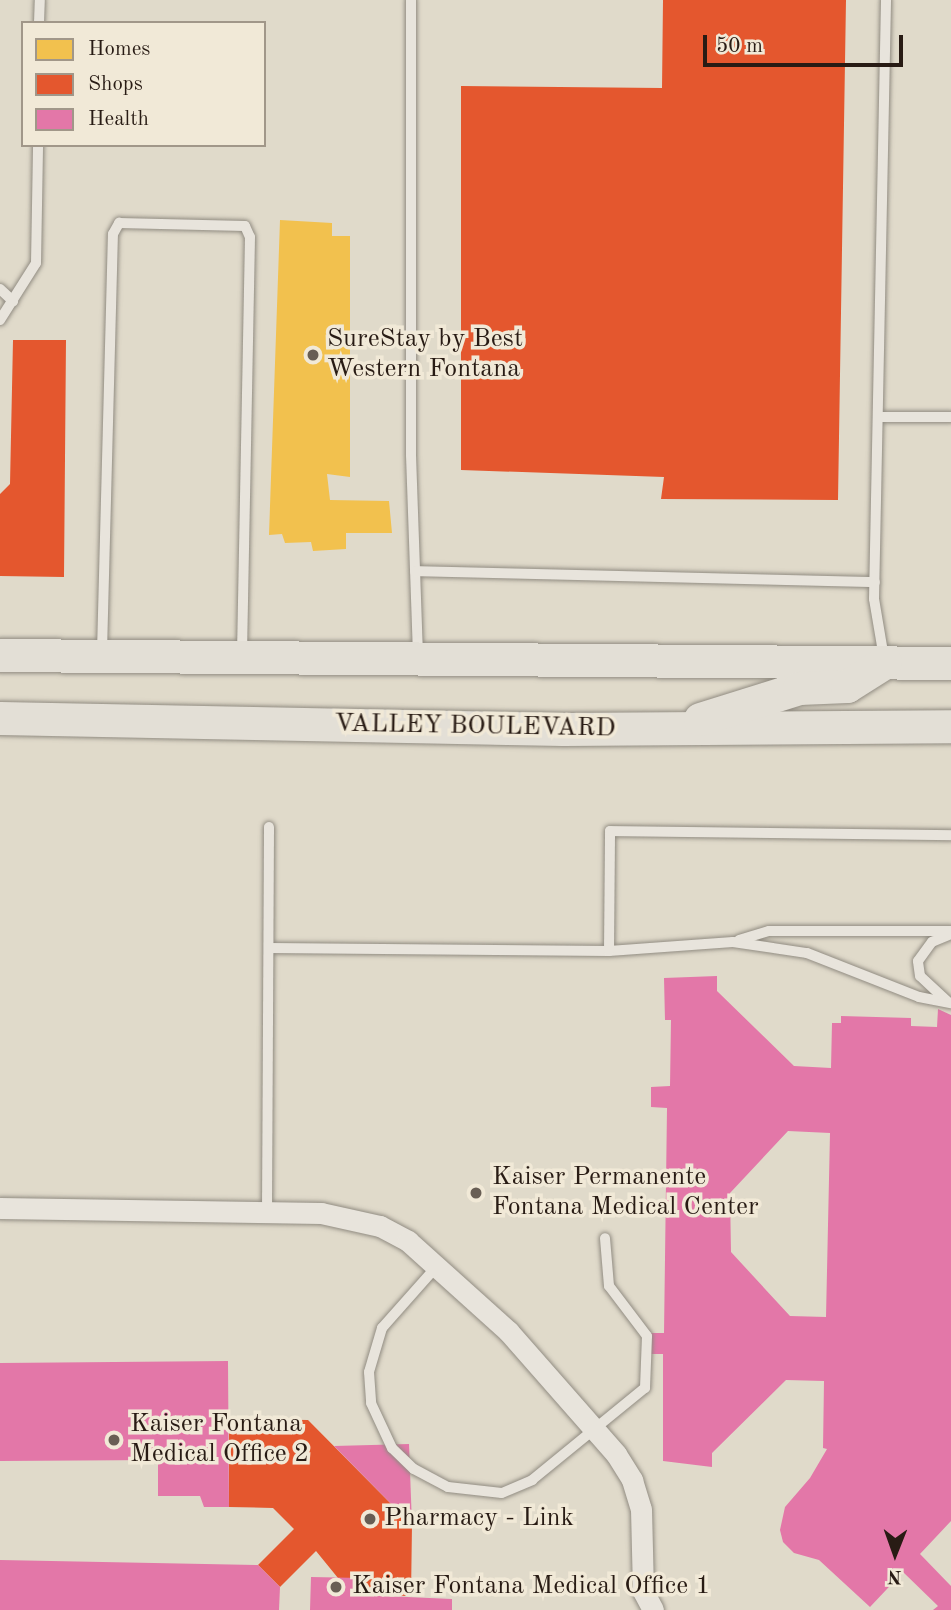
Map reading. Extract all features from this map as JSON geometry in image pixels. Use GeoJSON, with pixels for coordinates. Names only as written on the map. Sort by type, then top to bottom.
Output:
{"type":"FeatureCollection","features":[{"type":"Feature","properties":{"kind":"main road"},"geometry":{"type":"LineString","coordinates":[[0,655],[951,663]]}},
{"type":"Feature","properties":{"kind":"main road"},"geometry":{"type":"LineString","coordinates":[[671,729],[799,688],[847,686],[885,662]]}},
{"type":"Feature","properties":{"kind":"main road","name":"VALLEY BOULEVARD"},"geometry":{"type":"LineString","coordinates":[[0,718],[671,729],[951,726]]}},
{"type":"Feature","properties":{"kind":"street"},"geometry":{"type":"LineString","coordinates":[[0,1208],[321,1213],[380,1226],[408,1241],[508,1331],[597,1428],[632,1480],[641,1509],[643,1604]]}},
{"type":"Feature","properties":{"kind":"lane"},"geometry":{"type":"LineString","coordinates":[[39,21],[40,0]]}},
{"type":"Feature","properties":{"kind":"lane"},"geometry":{"type":"LineString","coordinates":[[411,0],[418,660]]}},
{"type":"Feature","properties":{"kind":"lane"},"geometry":{"type":"LineString","coordinates":[[885,662],[875,582],[886,0]]}},
{"type":"Feature","properties":{"kind":"lane"},"geometry":{"type":"LineString","coordinates":[[0,320],[36,263],[38,147]]}},
{"type":"Feature","properties":{"kind":"lane"},"geometry":{"type":"LineString","coordinates":[[102,657],[113,234],[119,223],[133,223],[245,226],[250,237],[242,659]]}},
{"type":"Feature","properties":{"kind":"lane"},"geometry":{"type":"LineString","coordinates":[[0,289],[13,301]]}},
{"type":"Feature","properties":{"kind":"lane"},"geometry":{"type":"LineString","coordinates":[[878,417],[951,417]]}},
{"type":"Feature","properties":{"kind":"lane"},"geometry":{"type":"LineString","coordinates":[[415,571],[875,582]]}},
{"type":"Feature","properties":{"kind":"lane"},"geometry":{"type":"LineString","coordinates":[[267,1211],[270,827]]}},
{"type":"Feature","properties":{"kind":"lane"},"geometry":{"type":"LineString","coordinates":[[609,951],[610,831],[951,835]]}},
{"type":"Feature","properties":{"kind":"lane"},"geometry":{"type":"LineString","coordinates":[[733,942],[769,931],[951,933]]}},
{"type":"Feature","properties":{"kind":"lane"},"geometry":{"type":"LineString","coordinates":[[950,1003],[927,984],[918,969],[922,951],[951,933]]}},
{"type":"Feature","properties":{"kind":"lane"},"geometry":{"type":"LineString","coordinates":[[269,948],[609,951],[733,942],[807,953],[919,996],[950,1003]]}},
{"type":"Feature","properties":{"kind":"lane"},"geometry":{"type":"LineString","coordinates":[[437,1266],[382,1328],[369,1372],[376,1418],[402,1459],[425,1477],[448,1486],[502,1493],[532,1480],[645,1388],[649,1364],[647,1336],[609,1286],[605,1238]]}},
{"type":"Feature","properties":{"kind":"building: Homes","name":"SureStay by Best Western Fontana"},"geometry":{"type":"Polygon","coordinates":[[[280,220],[332,223],[332,236],[350,236],[350,477],[327,474],[330,500],[389,501],[392,533],[346,533],[346,549],[313,551],[311,542],[285,543],[282,534],[269,535],[280,220]]]}},
{"type":"Feature","properties":{"kind":"building: Shops"},"geometry":{"type":"Polygon","coordinates":[[[663,0],[846,0],[838,500],[661,499],[664,477],[461,470],[461,86],[662,88],[663,0]]]}},
{"type":"Feature","properties":{"kind":"building: Shops"},"geometry":{"type":"Polygon","coordinates":[[[13,340],[66,340],[64,577],[0,576],[0,494],[10,484],[13,340]]]}},
{"type":"Feature","properties":{"kind":"building: Shops"},"geometry":{"type":"Polygon","coordinates":[[[229,1419],[308,1420],[412,1525],[411,1596],[362,1595],[362,1578],[338,1578],[316,1551],[280,1587],[258,1565],[294,1529],[273,1508],[229,1507],[229,1419]]]}},
{"type":"Feature","properties":{"kind":"building: Health"},"geometry":{"type":"Polygon","coordinates":[[[717,976],[717,991],[794,1066],[831,1068],[832,1023],[841,1023],[841,1016],[911,1018],[911,1026],[937,1027],[938,1009],[951,1015],[951,1521],[920,1554],[951,1586],[951,1610],[933,1610],[938,1606],[903,1572],[870,1607],[819,1560],[794,1553],[783,1542],[780,1530],[785,1507],[810,1478],[827,1449],[823,1448],[824,1381],[786,1380],[712,1453],[712,1467],[663,1461],[663,1354],[651,1354],[651,1333],[664,1333],[667,1108],[651,1107],[651,1087],[670,1086],[671,1020],[665,1020],[664,978],[717,976]],[[788,1131],[730,1193],[731,1252],[790,1316],[826,1317],[830,1133],[788,1131]]]}},
{"type":"Feature","properties":{"kind":"building: Health","name":"Kaiser Fontana Medical Office 2"},"geometry":{"type":"Polygon","coordinates":[[[228,1361],[229,1507],[204,1507],[200,1496],[158,1496],[158,1460],[0,1461],[0,1363],[228,1361]]]}},
{"type":"Feature","properties":{"kind":"building: Health"},"geometry":{"type":"Polygon","coordinates":[[[409,1444],[412,1525],[334,1446],[409,1444]]]}},
{"type":"Feature","properties":{"kind":"building: Health"},"geometry":{"type":"Polygon","coordinates":[[[0,1560],[258,1565],[280,1587],[279,1610],[0,1610],[0,1560]]]}},
{"type":"Feature","properties":{"kind":"building: Health","name":"Kaiser Fontana Medical Office 1"},"geometry":{"type":"Polygon","coordinates":[[[311,1577],[362,1578],[362,1595],[452,1599],[452,1610],[310,1610],[311,1577]]]}},
{"type":"Feature","properties":{"kind":"place","name":"SureStay by Best Western Fontana"},"geometry":{"type":"Point","coordinates":[313,355]}},
{"type":"Feature","properties":{"kind":"place","name":"Kaiser Permanente Fontana Medical Center"},"geometry":{"type":"Point","coordinates":[476,1193]}},
{"type":"Feature","properties":{"kind":"place","name":"Kaiser Fontana Medical Office 2"},"geometry":{"type":"Point","coordinates":[114,1440]}},
{"type":"Feature","properties":{"kind":"place","name":"Pharmacy - Link"},"geometry":{"type":"Point","coordinates":[370,1519]}},
{"type":"Feature","properties":{"kind":"place","name":"Kaiser Fontana Medical Office 1"},"geometry":{"type":"Point","coordinates":[336,1587]}}]}
